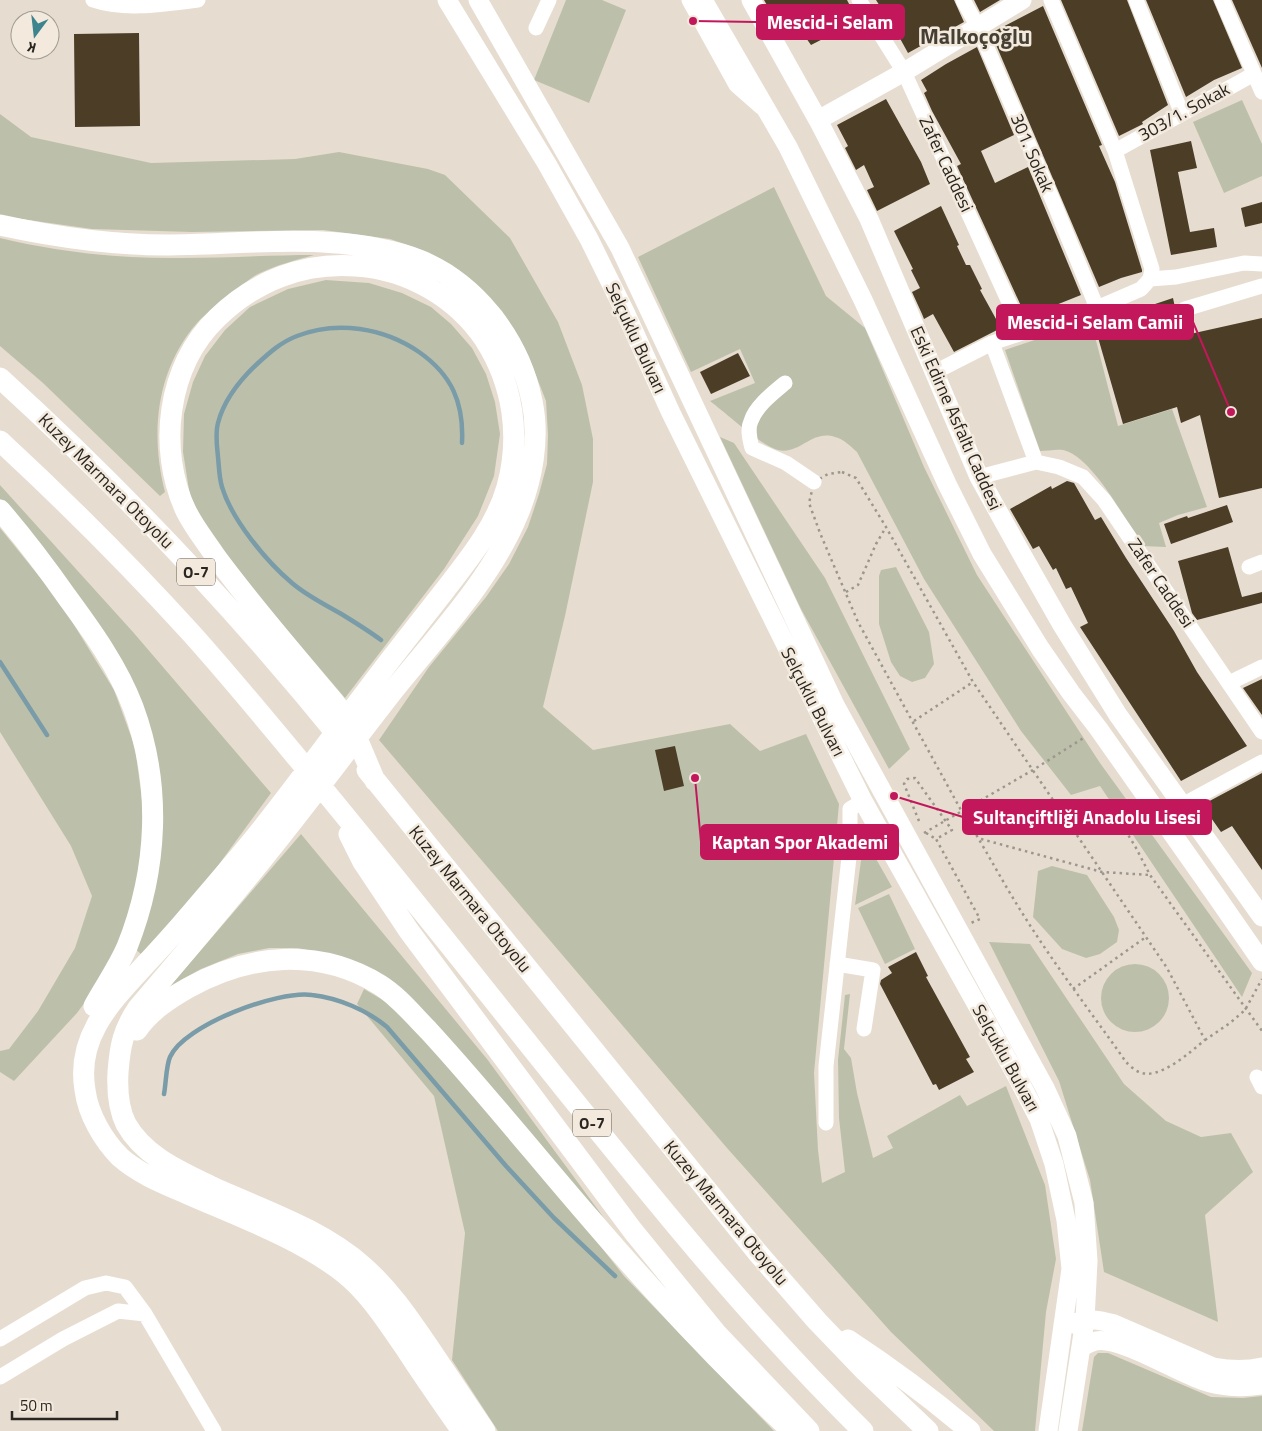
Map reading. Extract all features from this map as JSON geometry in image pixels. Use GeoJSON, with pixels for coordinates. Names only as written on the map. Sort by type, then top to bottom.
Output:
{"type":"FeatureCollection","features":[{"type":"Feature","properties":{"kind":"highway"},"geometry":{"type":"LineString","coordinates":[[0,225],[64,237],[163,245],[272,242],[354,244],[384,249],[416,259],[446,274],[482,303],[500,326],[516,353],[533,403],[535,432],[534,462],[528,486],[508,537],[496,558],[460,607],[385,685]]}},
{"type":"Feature","properties":{"kind":"highway"},"geometry":{"type":"LineString","coordinates":[[375,780],[350,722],[232,579],[188,515],[176,485],[172,461],[169,434],[176,387],[196,343],[213,321],[239,298],[272,279],[312,267],[362,266],[393,272],[421,284],[442,296],[478,330],[502,370],[509,393],[513,416],[512,460],[507,486],[489,529],[385,685],[270,835],[138,1008],[125,1029],[121,1042],[117,1085],[119,1105],[126,1123],[149,1152],[180,1171],[291,1222],[337,1246],[363,1266],[400,1305],[485,1431]]}},
{"type":"Feature","properties":{"kind":"highway","name":"Kuzey Marmara Otoyolu"},"geometry":{"type":"LineString","coordinates":[[0,378],[56,429],[123,495],[232,611],[375,780],[711,1196],[817,1321],[928,1431]]}},
{"type":"Feature","properties":{"kind":"highway","name":"O-7"},"geometry":{"type":"LineString","coordinates":[[0,440],[44,481],[190,632],[334,802],[673,1223],[763,1328],[863,1431]]}},
{"type":"Feature","properties":{"kind":"highway"},"geometry":{"type":"LineString","coordinates":[[0,510],[43,564],[101,645],[132,705],[142,734],[148,763],[153,810],[151,855],[147,881],[126,948],[86,1024],[80,1052],[84,1064]]}},
{"type":"Feature","properties":{"kind":"highway"},"geometry":{"type":"LineString","coordinates":[[334,802],[363,862],[409,930],[633,1231],[716,1333],[809,1431]]}},
{"type":"Feature","properties":{"kind":"highway"},"geometry":{"type":"LineString","coordinates":[[270,835],[173,934],[104,1010],[87,1046],[84,1064],[85,1091],[96,1124],[121,1158],[163,1183],[294,1241],[339,1269],[358,1286],[376,1306],[462,1431]]}},
{"type":"Feature","properties":{"kind":"highway"},"geometry":{"type":"LineString","coordinates":[[119,1057],[140,1026],[166,1000],[205,979],[241,965],[294,958],[343,968],[381,985],[394,995],[438,1040],[641,1278],[720,1362],[792,1431]]}},
{"type":"Feature","properties":{"kind":"highway"},"geometry":{"type":"LineString","coordinates":[[817,1321],[874,1357],[931,1398],[970,1431]]}},
{"type":"Feature","properties":{"kind":"main road","name":"Selçuklu Bulvarı"},"geometry":{"type":"LineString","coordinates":[[447,0],[547,164],[589,239],[625,312],[675,422],[863,801],[1039,1119],[1054,1164],[1066,1220],[1071,1269],[1048,1431]]}},
{"type":"Feature","properties":{"kind":"main road","name":"Selçuklu Bulvarı"},"geometry":{"type":"LineString","coordinates":[[479,0],[620,248],[835,705],[1045,1088],[1067,1136],[1084,1203],[1088,1261],[1086,1320],[1068,1431]]}},
{"type":"Feature","properties":{"kind":"main road","name":"Eski Edirne Asfaltı Caddesi"},"geometry":{"type":"LineString","coordinates":[[703,0],[788,147],[863,300],[943,476],[982,554],[1040,648],[1262,962]]}},
{"type":"Feature","properties":{"kind":"main road","name":"Eski Edirne Asfaltı Caddesi"},"geometry":{"type":"LineString","coordinates":[[751,0],[818,120],[869,219],[979,477],[1062,625],[1118,716],[1229,874],[1262,917]]}},
{"type":"Feature","properties":{"kind":"main road"},"geometry":{"type":"LineString","coordinates":[[818,120],[904,72],[1022,0]]}},
{"type":"Feature","properties":{"kind":"main road"},"geometry":{"type":"LineString","coordinates":[[1061,1335],[1076,1323],[1086,1320],[1101,1320],[1213,1367],[1231,1370],[1252,1370],[1262,1367]]}},
{"type":"Feature","properties":{"kind":"main road"},"geometry":{"type":"LineString","coordinates":[[1082,1348],[1097,1341],[1112,1342],[1145,1354],[1201,1381],[1224,1386],[1262,1385]]}},
{"type":"Feature","properties":{"kind":"street"},"geometry":{"type":"LineString","coordinates":[[94,0],[104,4],[149,6],[198,0]]}},
{"type":"Feature","properties":{"kind":"street"},"geometry":{"type":"LineString","coordinates":[[536,28],[549,0]]}},
{"type":"Feature","properties":{"kind":"street"},"geometry":{"type":"LineString","coordinates":[[688,0],[736,85],[770,116]]}},
{"type":"Feature","properties":{"kind":"street","name":"Zafer Caddesi"},"geometry":{"type":"LineString","coordinates":[[859,0],[904,72],[1023,333]]}},
{"type":"Feature","properties":{"kind":"street","name":"301. Sokak"},"geometry":{"type":"LineString","coordinates":[[963,0],[978,27],[1097,308]]}},
{"type":"Feature","properties":{"kind":"street"},"geometry":{"type":"LineString","coordinates":[[935,372],[992,343],[1097,308],[1141,289],[1150,279],[1152,269],[1115,151],[1051,0]]}},
{"type":"Feature","properties":{"kind":"street"},"geometry":{"type":"LineString","coordinates":[[1136,0],[1182,114]]}},
{"type":"Feature","properties":{"kind":"street"},"geometry":{"type":"LineString","coordinates":[[1222,0],[1262,92]]}},
{"type":"Feature","properties":{"kind":"street","name":"303/1. Sokak"},"geometry":{"type":"LineString","coordinates":[[1115,151],[1254,74]]}},
{"type":"Feature","properties":{"kind":"street"},"geometry":{"type":"LineString","coordinates":[[1150,279],[1176,277],[1244,263],[1262,264]]}},
{"type":"Feature","properties":{"kind":"street"},"geometry":{"type":"LineString","coordinates":[[1185,309],[1262,286]]}},
{"type":"Feature","properties":{"kind":"street"},"geometry":{"type":"LineString","coordinates":[[992,343],[1036,462]]}},
{"type":"Feature","properties":{"kind":"street"},"geometry":{"type":"LineString","coordinates":[[785,383],[769,397],[750,422],[752,448],[786,463],[814,482]]}},
{"type":"Feature","properties":{"kind":"street","name":"Zafer Caddesi"},"geometry":{"type":"LineString","coordinates":[[979,477],[1036,462],[1059,466],[1083,477],[1104,500],[1262,732]]}},
{"type":"Feature","properties":{"kind":"street"},"geometry":{"type":"LineString","coordinates":[[1229,683],[1262,667]]}},
{"type":"Feature","properties":{"kind":"street"},"geometry":{"type":"LineString","coordinates":[[1182,805],[1262,762]]}},
{"type":"Feature","properties":{"kind":"street"},"geometry":{"type":"LineString","coordinates":[[826,1123],[826,1066],[850,848],[850,809],[863,801]]}},
{"type":"Feature","properties":{"kind":"street"},"geometry":{"type":"LineString","coordinates":[[837,964],[873,970],[864,1029]]}},
{"type":"Feature","properties":{"kind":"street"},"geometry":{"type":"LineString","coordinates":[[0,1339],[84,1288],[106,1283],[125,1287],[145,1314],[210,1430]]}},
{"type":"Feature","properties":{"kind":"street"},"geometry":{"type":"LineString","coordinates":[[0,1377],[63,1339],[118,1311],[145,1314]]}},
{"type":"Feature","properties":{"kind":"path"},"geometry":{"type":"LineString","coordinates":[[1206,1040],[1167,968],[973,682],[886,527],[856,478],[842,472],[828,474],[814,482],[809,503],[858,622],[914,721],[962,812],[980,838],[1020,910],[1126,1062],[1139,1072],[1168,1069],[1230,1023],[1245,1010],[1262,979]]}},
{"type":"Feature","properties":{"kind":"path"},"geometry":{"type":"LineString","coordinates":[[846,593],[858,585],[876,544],[886,527]]}},
{"type":"Feature","properties":{"kind":"path"},"geometry":{"type":"LineString","coordinates":[[914,721],[973,682]]}},
{"type":"Feature","properties":{"kind":"path"},"geometry":{"type":"LineString","coordinates":[[947,820],[1033,770],[1098,728]]}},
{"type":"Feature","properties":{"kind":"path"},"geometry":{"type":"LineString","coordinates":[[922,830],[904,784],[908,778],[915,778],[947,820],[952,830],[936,839],[980,919],[959,930]]}},
{"type":"Feature","properties":{"kind":"path"},"geometry":{"type":"LineString","coordinates":[[1060,810],[1070,804],[1077,803],[1100,805],[1117,817],[1150,875],[1245,1010],[1262,1031]]}},
{"type":"Feature","properties":{"kind":"path"},"geometry":{"type":"LineString","coordinates":[[980,838],[1102,872],[1150,875]]}},
{"type":"Feature","properties":{"kind":"path"},"geometry":{"type":"LineString","coordinates":[[1073,988],[1146,937]]}},
{"type":"Feature","properties":{"kind":"green space"},"geometry":{"type":"Polygon","coordinates":[[[566,0],[602,0],[626,10],[589,103],[534,80],[566,0]]]}},
{"type":"Feature","properties":{"kind":"green space"},"geometry":{"type":"Polygon","coordinates":[[[1242,100],[1262,144],[1262,176],[1224,193],[1193,122],[1242,100]]]}},
{"type":"Feature","properties":{"kind":"green space"},"geometry":{"type":"Polygon","coordinates":[[[0,114],[31,137],[151,163],[295,159],[339,152],[428,169],[445,175],[510,238],[558,322],[582,385],[593,439],[593,482],[565,616],[543,707],[593,750],[730,724],[760,751],[806,734],[839,804],[814,1073],[818,1150],[822,1183],[845,1172],[839,1118],[838,1060],[845,995],[850,994],[844,1049],[851,1058],[857,1093],[873,1158],[893,1148],[887,1136],[960,1095],[967,1106],[1006,1086],[1045,1185],[1056,1259],[1046,1312],[1035,1431],[994,1431],[891,1332],[727,1148],[379,740],[429,667],[486,597],[509,564],[528,527],[539,494],[547,464],[546,401],[528,355],[502,311],[474,283],[452,265],[428,252],[390,239],[323,230],[192,232],[92,229],[0,216],[0,114]]]}},
{"type":"Feature","properties":{"kind":"green space"},"geometry":{"type":"Polygon","coordinates":[[[774,187],[826,296],[865,328],[924,467],[977,575],[1100,763],[1252,973],[1242,997],[1100,786],[1071,795],[1021,731],[924,579],[857,452],[841,439],[827,435],[819,436],[793,449],[786,451],[778,450],[762,442],[710,401],[755,383],[740,349],[691,372],[638,257],[774,187]]]}},
{"type":"Feature","properties":{"kind":"green space"},"geometry":{"type":"Polygon","coordinates":[[[0,238],[67,251],[113,256],[198,258],[314,255],[273,268],[252,278],[204,316],[183,341],[165,382],[160,403],[158,448],[165,492],[160,496],[43,383],[0,346],[0,238]]]}},
{"type":"Feature","properties":{"kind":"green space"},"geometry":{"type":"Polygon","coordinates":[[[326,280],[369,283],[402,293],[431,307],[451,324],[472,348],[486,374],[495,402],[500,434],[494,476],[478,516],[444,569],[345,698],[219,550],[190,496],[183,452],[184,414],[193,382],[205,356],[225,330],[250,307],[288,289],[326,280]]]}},
{"type":"Feature","properties":{"kind":"green space"},"geometry":{"type":"Polygon","coordinates":[[[1091,321],[1118,426],[1172,409],[1207,507],[1178,515],[1159,523],[1166,547],[1142,546],[1108,491],[1085,464],[1074,455],[1063,450],[1040,451],[1005,350],[1091,321]]]}},
{"type":"Feature","properties":{"kind":"green space"},"geometry":{"type":"Polygon","coordinates":[[[720,437],[734,443],[825,578],[910,749],[889,769],[801,609],[720,437]]]}},
{"type":"Feature","properties":{"kind":"green space"},"geometry":{"type":"Polygon","coordinates":[[[0,485],[133,632],[271,793],[209,878],[141,954],[135,949],[158,769],[35,543],[0,499],[0,485]]]}},
{"type":"Feature","properties":{"kind":"green space"},"geometry":{"type":"Polygon","coordinates":[[[0,528],[60,602],[114,690],[135,747],[144,815],[139,882],[117,950],[99,983],[77,1013],[14,1081],[0,1072],[0,1051],[9,1049],[38,1011],[75,948],[92,896],[71,846],[0,732],[0,528]]]}},
{"type":"Feature","properties":{"kind":"green space"},"geometry":{"type":"Polygon","coordinates":[[[896,567],[929,632],[934,664],[925,678],[912,682],[900,676],[891,662],[879,624],[879,576],[881,570],[896,567]]]}},
{"type":"Feature","properties":{"kind":"green space"},"geometry":{"type":"Polygon","coordinates":[[[301,834],[487,1059],[604,1218],[574,1187],[423,1012],[333,956],[298,948],[269,948],[238,954],[201,969],[170,986],[301,834]]]}},
{"type":"Feature","properties":{"kind":"green space"},"geometry":{"type":"Polygon","coordinates":[[[871,850],[892,887],[855,905],[862,853],[871,850]]]}},
{"type":"Feature","properties":{"kind":"green space"},"geometry":{"type":"Polygon","coordinates":[[[1052,866],[1087,875],[1114,917],[1119,930],[1117,942],[1100,954],[1086,958],[1062,949],[1033,917],[1038,871],[1052,866]]]}},
{"type":"Feature","properties":{"kind":"green space"},"geometry":{"type":"Polygon","coordinates":[[[889,894],[915,949],[885,964],[858,908],[889,894]]]}},
{"type":"Feature","properties":{"kind":"green space"},"geometry":{"type":"Polygon","coordinates":[[[989,942],[1030,944],[1124,1084],[1166,1121],[1201,1137],[1231,1133],[1253,1172],[1205,1215],[1218,1322],[1104,1272],[1090,1180],[1059,1081],[989,942]]]}},
{"type":"Feature","properties":{"kind":"green space"},"geometry":{"type":"Polygon","coordinates":[[[1135,964],[1148,967],[1159,974],[1166,985],[1169,998],[1166,1011],[1159,1022],[1148,1029],[1135,1032],[1122,1029],[1111,1022],[1104,1011],[1101,998],[1104,985],[1111,974],[1122,967],[1135,964]]]}},
{"type":"Feature","properties":{"kind":"green space"},"geometry":{"type":"Polygon","coordinates":[[[364,989],[393,1006],[414,1025],[564,1200],[624,1276],[774,1431],[498,1431],[452,1360],[465,1233],[434,1096],[357,1004],[364,989]]]}},
{"type":"Feature","properties":{"kind":"green space"},"geometry":{"type":"Polygon","coordinates":[[[1098,1353],[1108,1353],[1211,1397],[1243,1398],[1262,1396],[1262,1431],[1082,1431],[1094,1357],[1098,1353]]]}},
{"type":"Feature","properties":{"kind":"building"},"geometry":{"type":"Polygon","coordinates":[[[764,0],[847,0],[858,21],[811,45],[784,7],[772,14],[764,0]]]}},
{"type":"Feature","properties":{"kind":"building"},"geometry":{"type":"Polygon","coordinates":[[[876,0],[954,0],[964,22],[908,53],[876,0]]]}},
{"type":"Feature","properties":{"kind":"building"},"geometry":{"type":"Polygon","coordinates":[[[974,0],[1000,0],[980,12],[974,0]]]}},
{"type":"Feature","properties":{"kind":"building"},"geometry":{"type":"Polygon","coordinates":[[[1061,0],[1127,0],[1168,105],[1142,122],[1143,124],[1119,136],[1061,0]]]}},
{"type":"Feature","properties":{"kind":"building"},"geometry":{"type":"Polygon","coordinates":[[[1146,0],[1213,0],[1242,68],[1214,80],[1186,97],[1146,0]]]}},
{"type":"Feature","properties":{"kind":"building"},"geometry":{"type":"Polygon","coordinates":[[[1232,0],[1262,0],[1262,68],[1232,0]]]}},
{"type":"Feature","properties":{"kind":"building"},"geometry":{"type":"Polygon","coordinates":[[[1043,6],[1102,145],[1099,146],[1115,182],[1142,270],[1142,272],[1099,287],[991,33],[1043,6]]]}},
{"type":"Feature","properties":{"kind":"building"},"geometry":{"type":"Polygon","coordinates":[[[139,33],[140,126],[75,127],[74,34],[139,33]]]}},
{"type":"Feature","properties":{"kind":"building"},"geometry":{"type":"Polygon","coordinates":[[[977,47],[1014,135],[981,151],[995,183],[1028,167],[1081,295],[1026,317],[957,166],[961,164],[932,111],[924,93],[927,91],[921,80],[977,47]]]}},
{"type":"Feature","properties":{"kind":"building"},"geometry":{"type":"Polygon","coordinates":[[[886,99],[921,162],[930,184],[877,211],[867,190],[874,187],[864,165],[856,170],[845,148],[848,146],[837,125],[886,99]]]}},
{"type":"Feature","properties":{"kind":"building"},"geometry":{"type":"Polygon","coordinates":[[[1191,141],[1197,168],[1178,172],[1190,232],[1214,228],[1217,247],[1171,255],[1150,150],[1191,141]]]}},
{"type":"Feature","properties":{"kind":"building"},"geometry":{"type":"Polygon","coordinates":[[[1262,202],[1262,223],[1245,227],[1241,208],[1262,202]]]}},
{"type":"Feature","properties":{"kind":"building"},"geometry":{"type":"Polygon","coordinates":[[[941,206],[966,265],[970,265],[982,289],[980,290],[1001,328],[954,352],[933,314],[924,319],[912,292],[920,288],[911,270],[913,269],[894,231],[941,206]]]}},
{"type":"Feature","properties":{"kind":"building"},"geometry":{"type":"Polygon","coordinates":[[[1173,298],[1181,336],[1262,318],[1262,488],[1219,498],[1200,415],[1181,423],[1177,407],[1123,424],[1097,334],[1110,329],[1107,322],[1156,307],[1155,304],[1173,298]]]}},
{"type":"Feature","properties":{"kind":"building"},"geometry":{"type":"Polygon","coordinates":[[[738,353],[750,376],[711,394],[700,372],[738,353]]]}},
{"type":"Feature","properties":{"kind":"building"},"geometry":{"type":"Polygon","coordinates":[[[1067,481],[1074,483],[1095,520],[1101,517],[1174,631],[1197,672],[1247,746],[1181,781],[1080,627],[1088,623],[1071,587],[1066,589],[1056,568],[1053,570],[1039,546],[1033,549],[1010,509],[1051,486],[1052,489],[1067,481]]]}},
{"type":"Feature","properties":{"kind":"building"},"geometry":{"type":"Polygon","coordinates":[[[1227,505],[1233,522],[1171,544],[1164,524],[1227,505]]]}},
{"type":"Feature","properties":{"kind":"building"},"geometry":{"type":"Polygon","coordinates":[[[1228,547],[1242,597],[1262,592],[1262,603],[1197,620],[1192,613],[1178,561],[1228,547]]]}},
{"type":"Feature","properties":{"kind":"building"},"geometry":{"type":"Polygon","coordinates":[[[1262,679],[1262,715],[1243,688],[1262,679]]]}},
{"type":"Feature","properties":{"kind":"building"},"geometry":{"type":"Polygon","coordinates":[[[675,746],[684,786],[664,791],[655,750],[675,746]]]}},
{"type":"Feature","properties":{"kind":"building"},"geometry":{"type":"Polygon","coordinates":[[[1262,773],[1262,870],[1232,826],[1221,832],[1202,805],[1262,773]]]}},
{"type":"Feature","properties":{"kind":"building"},"geometry":{"type":"Polygon","coordinates":[[[916,952],[928,976],[926,977],[970,1057],[966,1059],[974,1072],[939,1090],[936,1084],[933,1085],[880,984],[881,980],[892,973],[888,967],[916,952]]]}},
{"type":"Feature","properties":{"kind":"waterway"},"geometry":{"type":"LineString","coordinates":[[381,640],[298,588],[261,552],[242,526],[227,500],[220,479],[216,436],[224,406],[233,391],[257,364],[286,341],[312,331],[328,328],[360,329],[376,332],[405,344],[419,352],[440,370],[448,380],[458,403],[461,415],[462,443]]}},
{"type":"Feature","properties":{"kind":"waterway"},"geometry":{"type":"LineString","coordinates":[[0,662],[47,735]]}},
{"type":"Feature","properties":{"kind":"waterway"},"geometry":{"type":"LineString","coordinates":[[164,1094],[170,1057],[179,1045],[193,1033],[233,1012],[277,998],[297,995],[312,995],[352,1006],[371,1015],[387,1027],[506,1166],[554,1218],[615,1276]]}},
{"type":"Feature","properties":{"kind":"place","name":"Mescid-i Selam"},"geometry":{"type":"Point","coordinates":[693,21]}},
{"type":"Feature","properties":{"kind":"place","name":"Mescid-i Selam Camii"},"geometry":{"type":"Point","coordinates":[1231,412]}},
{"type":"Feature","properties":{"kind":"place","name":"Kaptan Spor Akademi"},"geometry":{"type":"Point","coordinates":[695,778]}},
{"type":"Feature","properties":{"kind":"place","name":"Sultançiftliği Anadolu Lisesi"},"geometry":{"type":"Point","coordinates":[894,796]}},
{"type":"Feature","properties":{"kind":"district","name":"Malkoçoğlu"},"geometry":{"type":"Point","coordinates":[975,36]}}]}
